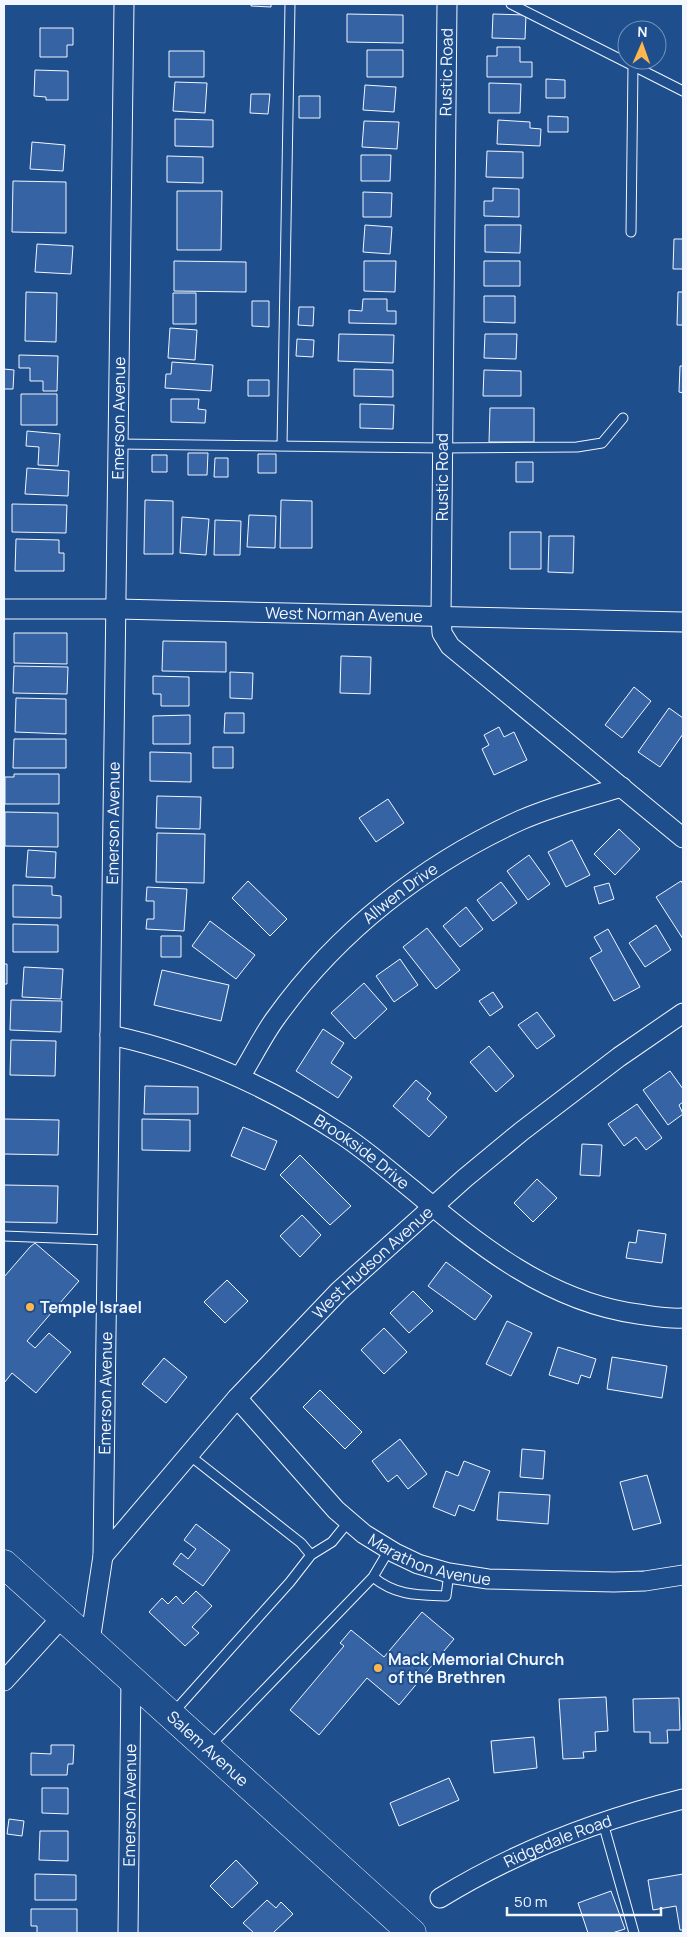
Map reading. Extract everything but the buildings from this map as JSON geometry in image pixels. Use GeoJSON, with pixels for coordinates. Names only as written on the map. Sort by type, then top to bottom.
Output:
{"type":"FeatureCollection","features":[{"type":"Feature","properties":{"kind":"main road","name":"Salem Avenue"},"geometry":{"type":"LineString","coordinates":[[4,1564],[412,1933]]}},
{"type":"Feature","properties":{"kind":"street","name":"Emerson Avenue"},"geometry":{"type":"LineString","coordinates":[[90,1641],[103,1556],[124,4]]}},
{"type":"Feature","properties":{"kind":"street","name":"Rustic Road"},"geometry":{"type":"LineString","coordinates":[[447,4],[440,616],[442,633],[450,646],[683,838]]}},
{"type":"Feature","properties":{"kind":"street","name":"West Norman Avenue"},"geometry":{"type":"LineString","coordinates":[[4,609],[117,609],[683,622]]}},
{"type":"Feature","properties":{"kind":"street","name":"Allwen Drive"},"geometry":{"type":"LineString","coordinates":[[240,1077],[274,1020],[305,980],[340,943],[378,909],[427,872],[466,848],[521,820],[622,787]]}},
{"type":"Feature","properties":{"kind":"street","name":"West Hudson Avenue"},"geometry":{"type":"LineString","coordinates":[[103,1556],[238,1398],[339,1291],[432,1207],[522,1131],[619,1057],[683,1013]]}},
{"type":"Feature","properties":{"kind":"street","name":"Brookside Drive"},"geometry":{"type":"LineString","coordinates":[[110,1035],[168,1050],[240,1077],[284,1100],[338,1132],[368,1153],[432,1207],[492,1253],[548,1287],[601,1307],[683,1318]]}},
{"type":"Feature","properties":{"kind":"street","name":"Marathon Avenue"},"geometry":{"type":"LineString","coordinates":[[238,1398],[336,1510],[349,1522],[389,1550],[418,1564],[449,1573],[488,1579],[614,1582],[645,1581],[683,1575]]}},
{"type":"Feature","properties":{"kind":"street"},"geometry":{"type":"LineString","coordinates":[[4,1681],[62,1616]]}},
{"type":"Feature","properties":{"kind":"street","name":"Emerson Avenue"},"geometry":{"type":"LineString","coordinates":[[128,1933],[130,1678]]}},
{"type":"Feature","properties":{"kind":"street","name":"Ridgedale Road"},"geometry":{"type":"LineString","coordinates":[[440,1898],[467,1881],[529,1850],[603,1823],[683,1799]]}},
{"type":"Feature","properties":{"kind":"lane"},"geometry":{"type":"LineString","coordinates":[[282,446],[290,4]]}},
{"type":"Feature","properties":{"kind":"lane"},"geometry":{"type":"LineString","coordinates":[[510,4],[617,58]]}},
{"type":"Feature","properties":{"kind":"lane"},"geometry":{"type":"LineString","coordinates":[[631,232],[633,70]]}},
{"type":"Feature","properties":{"kind":"lane"},"geometry":{"type":"LineString","coordinates":[[641,70],[683,91]]}},
{"type":"Feature","properties":{"kind":"lane"},"geometry":{"type":"LineString","coordinates":[[119,444],[442,448],[577,447],[602,442],[623,418]]}},
{"type":"Feature","properties":{"kind":"lane"},"geometry":{"type":"LineString","coordinates":[[4,1236],[107,1240]]}},
{"type":"Feature","properties":{"kind":"lane"},"geometry":{"type":"LineString","coordinates":[[189,1455],[302,1543],[311,1555]]}},
{"type":"Feature","properties":{"kind":"lane"},"geometry":{"type":"LineString","coordinates":[[171,1715],[290,1582],[311,1555],[332,1542],[349,1522]]}},
{"type":"Feature","properties":{"kind":"lane"},"geometry":{"type":"LineString","coordinates":[[208,1748],[373,1577],[389,1550]]}},
{"type":"Feature","properties":{"kind":"lane"},"geometry":{"type":"LineString","coordinates":[[373,1577],[385,1587],[405,1594],[446,1596],[449,1573]]}},
{"type":"Feature","properties":{"kind":"lane"},"geometry":{"type":"LineString","coordinates":[[603,1823],[634,1933]]}},
{"type":"Feature","properties":{"kind":"place","name":"Temple Israel"},"geometry":{"type":"Point","coordinates":[30,1307]}},
{"type":"Feature","properties":{"kind":"place","name":"Mack Memorial Church of the Brethren"},"geometry":{"type":"Point","coordinates":[378,1668]}}]}
